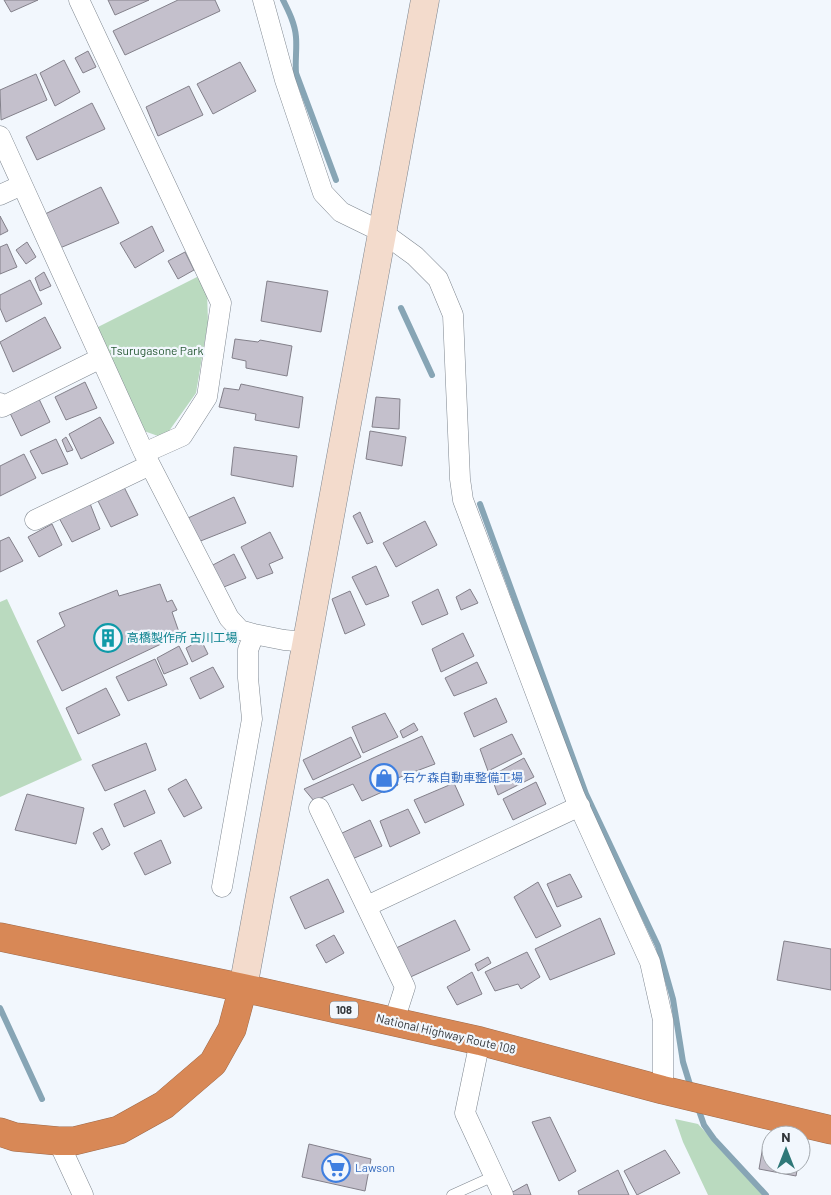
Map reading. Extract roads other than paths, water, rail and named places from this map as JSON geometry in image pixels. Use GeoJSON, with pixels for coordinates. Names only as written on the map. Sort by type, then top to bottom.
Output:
{"type":"FeatureCollection","features":[{"type":"Feature","properties":{"kind":"highway","name":"National Highway Route 108"},"geometry":{"type":"LineString","coordinates":[[0,936],[480,1041],[685,1096],[831,1130]]}},
{"type":"Feature","properties":{"kind":"highway"},"geometry":{"type":"LineString","coordinates":[[0,1132],[16,1137],[74,1141],[119,1130],[164,1106],[213,1063],[232,1028],[243,988]]}},
{"type":"Feature","properties":{"kind":"street"},"geometry":{"type":"LineString","coordinates":[[34,520],[147,459],[182,436],[207,397],[221,302],[79,0]]}},
{"type":"Feature","properties":{"kind":"street"},"geometry":{"type":"LineString","coordinates":[[263,0],[285,80],[323,193],[341,212],[382,232],[415,256],[438,279],[453,315],[460,479],[463,500],[580,806],[650,962],[663,1020],[685,1096]]}},
{"type":"Feature","properties":{"kind":"street"},"geometry":{"type":"LineString","coordinates":[[243,988],[425,0]]}},
{"type":"Feature","properties":{"kind":"street"},"geometry":{"type":"LineString","coordinates":[[0,136],[147,459],[229,618],[240,630],[284,640],[307,642]]}},
{"type":"Feature","properties":{"kind":"street"},"geometry":{"type":"LineString","coordinates":[[0,195],[22,185]]}},
{"type":"Feature","properties":{"kind":"street"},"geometry":{"type":"LineString","coordinates":[[0,403],[2,407],[101,358]]}},
{"type":"Feature","properties":{"kind":"street"},"geometry":{"type":"LineString","coordinates":[[222,887],[252,719],[248,678],[248,650],[254,634]]}},
{"type":"Feature","properties":{"kind":"street"},"geometry":{"type":"LineString","coordinates":[[367,906],[580,806]]}},
{"type":"Feature","properties":{"kind":"street"},"geometry":{"type":"LineString","coordinates":[[319,808],[405,987],[394,1021]]}},
{"type":"Feature","properties":{"kind":"street"},"geometry":{"type":"LineString","coordinates":[[480,1041],[465,1113],[504,1195]]}},
{"type":"Feature","properties":{"kind":"street"},"geometry":{"type":"LineString","coordinates":[[58,1141],[83,1195]]}},
{"type":"Feature","properties":{"kind":"lane"},"geometry":{"type":"LineString","coordinates":[[452,1195],[494,1176]]}},
{"type":"Feature","properties":{"kind":"waterway"},"geometry":{"type":"LineString","coordinates":[[283,0],[295,32],[296,73],[336,180]]}},
{"type":"Feature","properties":{"kind":"waterway"},"geometry":{"type":"LineString","coordinates":[[401,308],[432,375]]}},
{"type":"Feature","properties":{"kind":"waterway"},"geometry":{"type":"LineString","coordinates":[[480,504],[586,794],[658,946],[673,999],[683,1062],[691,1088]]}},
{"type":"Feature","properties":{"kind":"waterway"},"geometry":{"type":"LineString","coordinates":[[0,1008],[42,1099]]}},
{"type":"Feature","properties":{"kind":"waterway"},"geometry":{"type":"LineString","coordinates":[[697,1105],[704,1125],[714,1139],[766,1195]]}},
{"type":"Feature","properties":{"kind":"place","name":"高橋製作所 古川工場"},"geometry":{"type":"Point","coordinates":[108,638]}},
{"type":"Feature","properties":{"kind":"place","name":"石ケ森自動車整備工場"},"geometry":{"type":"Point","coordinates":[384,778]}},
{"type":"Feature","properties":{"kind":"place","name":"Lawson"},"geometry":{"type":"Point","coordinates":[336,1168]}},
{"type":"Feature","properties":{"kind":"park label","name":"Tsurugasone Park"},"geometry":{"type":"Point","coordinates":[157,351]}}]}
